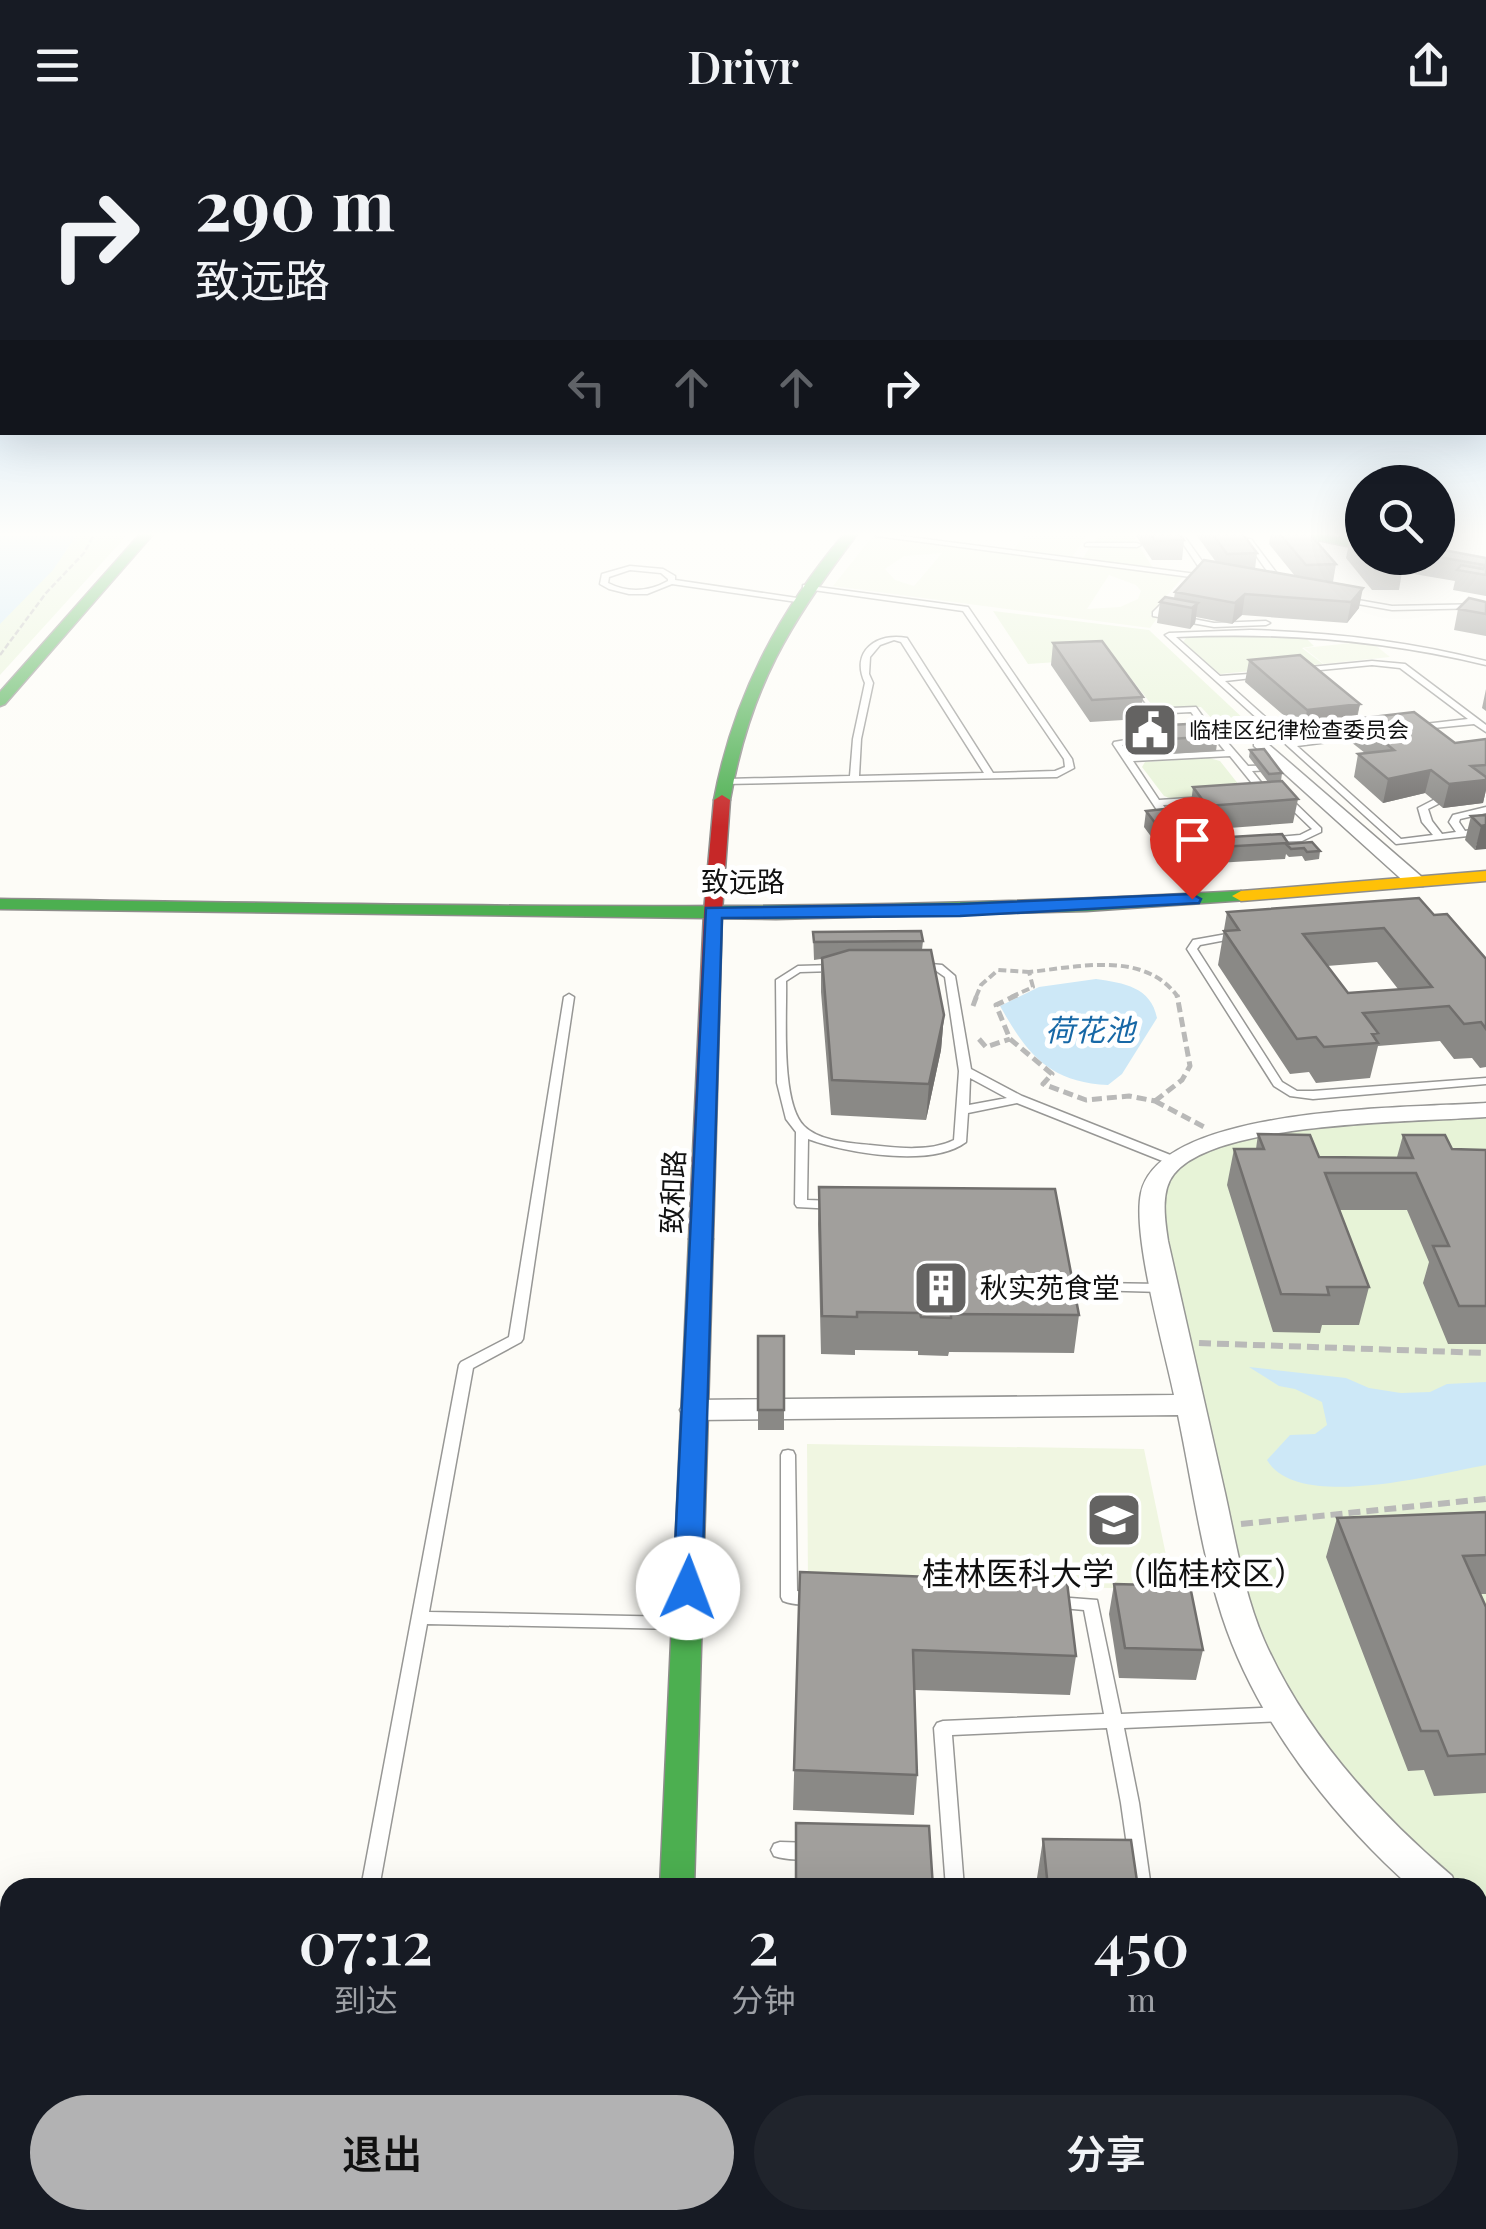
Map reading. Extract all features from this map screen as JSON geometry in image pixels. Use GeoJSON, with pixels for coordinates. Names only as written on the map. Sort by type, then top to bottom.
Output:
{"type":"FeatureCollection","features":[{"type":"Feature","properties":{"kind":"main road"},"geometry":{"type":"LineString","coordinates":[[0,701],[62,631]]}},
{"type":"Feature","properties":{"kind":"main road","name":"致和路"},"geometry":{"type":"LineString","coordinates":[[676,1878],[713,912],[728,762],[748,698],[779,631]]}},
{"type":"Feature","properties":{"kind":"main road","name":"致远路"},"geometry":{"type":"LineString","coordinates":[[0,904],[713,912],[980,909],[1269,896],[1486,876]]}},
{"type":"Feature","properties":{"kind":"street"},"geometry":{"type":"LineString","coordinates":[[1260,742],[1416,882]]}},
{"type":"Feature","properties":{"kind":"street"},"geometry":{"type":"LineString","coordinates":[[1429,1878],[1336,1786],[1286,1714],[1240,1620],[1176,1342],[1151,1220],[1152,1199],[1157,1181],[1174,1161],[1221,1137],[1266,1129],[1486,1110]]}},
{"type":"Feature","properties":{"kind":"street"},"geometry":{"type":"LineString","coordinates":[[694,1410],[1190,1405]]}},
{"type":"Feature","properties":{"kind":"lane"},"geometry":{"type":"LineString","coordinates":[[726,782],[1057,774],[1067,770],[1071,764],[980,631]]}},
{"type":"Feature","properties":{"kind":"lane"},"geometry":{"type":"LineString","coordinates":[[1245,631],[1169,636],[1399,842],[1486,831]]}},
{"type":"Feature","properties":{"kind":"lane"},"geometry":{"type":"LineString","coordinates":[[1281,631],[1328,633],[1415,646],[1486,663]]}},
{"type":"Feature","properties":{"kind":"lane"},"geometry":{"type":"LineString","coordinates":[[1372,631],[1486,654]]}},
{"type":"Feature","properties":{"kind":"lane"},"geometry":{"type":"LineString","coordinates":[[854,779],[857,739],[869,684],[862,674],[863,664],[878,642],[889,637],[904,640],[990,775]]}},
{"type":"Feature","properties":{"kind":"lane"},"geometry":{"type":"LineString","coordinates":[[1298,671],[1372,662],[1396,664],[1486,729]]}},
{"type":"Feature","properties":{"kind":"lane"},"geometry":{"type":"LineString","coordinates":[[1218,680],[1278,673]]}},
{"type":"Feature","properties":{"kind":"lane"},"geometry":{"type":"LineString","coordinates":[[1127,686],[1158,732],[1118,744],[1174,830]]}},
{"type":"Feature","properties":{"kind":"lane"},"geometry":{"type":"LineString","coordinates":[[1146,712],[1193,710],[1266,796]]}},
{"type":"Feature","properties":{"kind":"lane"},"geometry":{"type":"LineString","coordinates":[[1396,731],[1475,721]]}},
{"type":"Feature","properties":{"kind":"lane"},"geometry":{"type":"LineString","coordinates":[[1290,744],[1378,733]]}},
{"type":"Feature","properties":{"kind":"lane"},"geometry":{"type":"LineString","coordinates":[[1194,736],[1212,735]]}},
{"type":"Feature","properties":{"kind":"lane"},"geometry":{"type":"LineString","coordinates":[[1128,760],[1232,753]]}},
{"type":"Feature","properties":{"kind":"lane"},"geometry":{"type":"LineString","coordinates":[[1246,769],[1287,766]]}},
{"type":"Feature","properties":{"kind":"lane"},"geometry":{"type":"LineString","coordinates":[[1248,797],[1288,799],[1318,830],[1302,838],[1250,842]]}},
{"type":"Feature","properties":{"kind":"lane"},"geometry":{"type":"LineString","coordinates":[[1157,803],[1211,800]]}},
{"type":"Feature","properties":{"kind":"lane"},"geometry":{"type":"LineString","coordinates":[[1440,837],[1427,822],[1423,808],[1464,803],[1486,810]]}},
{"type":"Feature","properties":{"kind":"lane"},"geometry":{"type":"LineString","coordinates":[[1462,834],[1454,820],[1464,803]]}},
{"type":"Feature","properties":{"kind":"lane"},"geometry":{"type":"LineString","coordinates":[[1248,935],[1211,938],[1196,942],[1192,949],[1278,1084],[1294,1094],[1486,1082]]}},
{"type":"Feature","properties":{"kind":"lane"},"geometry":{"type":"LineString","coordinates":[[856,967],[804,968],[782,978],[785,1108],[802,1131],[862,1148],[941,1149],[960,1142],[963,1110],[965,1071],[950,976],[938,967],[909,966]]}},
{"type":"Feature","properties":{"kind":"lane"},"geometry":{"type":"LineString","coordinates":[[372,1878],[466,1365],[516,1339],[568,998]]}},
{"type":"Feature","properties":{"kind":"lane"},"geometry":{"type":"LineString","coordinates":[[965,1071],[1018,1099],[1174,1161]]}},
{"type":"Feature","properties":{"kind":"lane"},"geometry":{"type":"LineString","coordinates":[[1428,1086],[1448,1114]]}},
{"type":"Feature","properties":{"kind":"lane"},"geometry":{"type":"LineString","coordinates":[[963,1110],[1018,1099]]}},
{"type":"Feature","properties":{"kind":"lane"},"geometry":{"type":"LineString","coordinates":[[802,1131],[800,1204],[855,1205]]}},
{"type":"Feature","properties":{"kind":"lane"},"geometry":{"type":"LineString","coordinates":[[1096,1287],[1165,1288]]}},
{"type":"Feature","properties":{"kind":"lane"},"geometry":{"type":"LineString","coordinates":[[788,1455],[789,1597],[826,1598]]}},
{"type":"Feature","properties":{"kind":"lane"},"geometry":{"type":"LineString","coordinates":[[1034,1602],[1091,1604],[1140,1878]]}},
{"type":"Feature","properties":{"kind":"lane"},"geometry":{"type":"LineString","coordinates":[[421,1618],[686,1623]]}},
{"type":"Feature","properties":{"kind":"lane"},"geometry":{"type":"LineString","coordinates":[[952,1878],[943,1853],[943,1728],[1286,1714]]}},
{"type":"Feature","properties":{"kind":"lane"},"geometry":{"type":"LineString","coordinates":[[780,1850],[838,1851]]}},
{"type":"Feature","properties":{"kind":"path"},"geometry":{"type":"LineString","coordinates":[[0,655],[21,631]]}},
{"type":"Feature","properties":{"kind":"path"},"geometry":{"type":"LineString","coordinates":[[969,1019],[981,984],[998,970],[1128,967],[1152,974],[1168,984],[1181,1004],[1182,1028],[1193,1058],[1188,1073],[1155,1101]]}},
{"type":"Feature","properties":{"kind":"path"},"geometry":{"type":"LineString","coordinates":[[1029,972],[1032,987],[996,1005],[1010,1038],[1052,1074],[1043,1084],[1086,1100],[1129,1096],[1155,1101],[1221,1137]]}},
{"type":"Feature","properties":{"kind":"path"},"geometry":{"type":"LineString","coordinates":[[975,1033],[986,1047],[1010,1038]]}},
{"type":"Feature","properties":{"kind":"path"},"geometry":{"type":"LineString","coordinates":[[1176,1342],[1486,1353]]}},
{"type":"Feature","properties":{"kind":"path"},"geometry":{"type":"LineString","coordinates":[[1217,1526],[1330,1519],[1486,1499]]}},
{"type":"Feature","properties":{"kind":"green space"},"geometry":{"type":"Polygon","coordinates":[[[0,631],[40,631],[0,675],[0,631]]]}},
{"type":"Feature","properties":{"kind":"green space"},"geometry":{"type":"Polygon","coordinates":[[[1006,631],[1150,631],[1263,737],[1232,740],[1201,707],[1155,709],[1115,658],[1028,664],[1006,631]]]}},
{"type":"Feature","properties":{"kind":"green space"},"geometry":{"type":"Polygon","coordinates":[[[1302,634],[1314,646],[1302,648],[1323,664],[1220,674],[1183,642],[1186,638],[1302,634]]]}},
{"type":"Feature","properties":{"kind":"green space"},"geometry":{"type":"Polygon","coordinates":[[[1370,641],[1390,657],[1324,664],[1304,648],[1370,641]]]}},
{"type":"Feature","properties":{"kind":"green space"},"geometry":{"type":"Polygon","coordinates":[[[1209,758],[1220,761],[1243,790],[1239,795],[1172,799],[1164,796],[1142,767],[1145,762],[1209,758]]]}},
{"type":"Feature","properties":{"kind":"green space"},"geometry":{"type":"Polygon","coordinates":[[[1486,1110],[1486,1878],[1431,1878],[1272,1687],[1155,1241],[1167,1166],[1234,1133],[1486,1110]]]}},
{"type":"Feature","properties":{"kind":"green space"},"geometry":{"type":"Polygon","coordinates":[[[807,1444],[1144,1449],[1173,1589],[808,1583],[807,1444]]]}},
{"type":"Feature","properties":{"kind":"water","name":"荷花池"},"geometry":{"type":"Polygon","coordinates":[[[1096,979],[1135,988],[1149,999],[1157,1018],[1122,1074],[1108,1085],[1070,1078],[1042,1062],[1020,1038],[1000,1006],[1039,987],[1096,979]]]}},
{"type":"Feature","properties":{"kind":"water"},"geometry":{"type":"Polygon","coordinates":[[[1249,1367],[1346,1378],[1369,1388],[1401,1393],[1430,1392],[1447,1384],[1486,1382],[1486,1465],[1403,1481],[1336,1487],[1283,1476],[1267,1460],[1290,1435],[1315,1434],[1327,1425],[1322,1402],[1279,1386],[1249,1367]]]}},
{"type":"Feature","properties":{"kind":"building"},"geometry":{"type":"Polygon","coordinates":[[[1102,641],[1143,697],[1092,700],[1053,643],[1102,641]]]}},
{"type":"Feature","properties":{"kind":"building"},"geometry":{"type":"Polygon","coordinates":[[[1300,655],[1360,704],[1307,710],[1249,660],[1300,655]]]}},
{"type":"Feature","properties":{"kind":"building"},"geometry":{"type":"Polygon","coordinates":[[[1414,712],[1455,743],[1486,739],[1486,765],[1471,766],[1486,780],[1449,784],[1431,770],[1388,779],[1358,754],[1394,750],[1356,719],[1414,712]]]}},
{"type":"Feature","properties":{"kind":"building"},"geometry":{"type":"Polygon","coordinates":[[[1208,723],[1218,736],[1138,741],[1129,727],[1208,723]]]}},
{"type":"Feature","properties":{"kind":"building"},"geometry":{"type":"Polygon","coordinates":[[[1264,749],[1282,773],[1269,774],[1250,750],[1264,749]]]}},
{"type":"Feature","properties":{"kind":"building"},"geometry":{"type":"Polygon","coordinates":[[[1282,781],[1298,799],[1207,806],[1193,787],[1282,781]]]}},
{"type":"Feature","properties":{"kind":"building"},"geometry":{"type":"Polygon","coordinates":[[[1164,809],[1193,847],[1175,849],[1146,811],[1164,809]]]}},
{"type":"Feature","properties":{"kind":"building"},"geometry":{"type":"Polygon","coordinates":[[[1486,815],[1486,825],[1481,826],[1471,816],[1486,815]]]}},
{"type":"Feature","properties":{"kind":"building"},"geometry":{"type":"Polygon","coordinates":[[[1282,834],[1288,843],[1201,848],[1195,839],[1282,834]]]}},
{"type":"Feature","properties":{"kind":"building"},"geometry":{"type":"Polygon","coordinates":[[[1312,842],[1320,851],[1291,849],[1286,844],[1312,842]]]}},
{"type":"Feature","properties":{"kind":"building"},"geometry":{"type":"Polygon","coordinates":[[[1419,898],[1434,915],[1447,914],[1486,959],[1486,1029],[1481,1022],[1464,1024],[1449,1006],[1363,1013],[1378,1033],[1372,1034],[1378,1043],[1324,1047],[1316,1037],[1297,1039],[1224,931],[1239,930],[1227,912],[1419,898]],[[1384,928],[1303,934],[1348,993],[1432,987],[1384,928]]]}},
{"type":"Feature","properties":{"kind":"building"},"geometry":{"type":"Polygon","coordinates":[[[921,931],[923,941],[814,942],[813,932],[921,931]]]}},
{"type":"Feature","properties":{"kind":"building"},"geometry":{"type":"Polygon","coordinates":[[[849,950],[931,950],[944,1015],[929,1084],[832,1080],[822,958],[849,950]]]}},
{"type":"Feature","properties":{"kind":"building"},"geometry":{"type":"Polygon","coordinates":[[[1258,1134],[1310,1135],[1319,1157],[1413,1158],[1403,1135],[1445,1135],[1452,1149],[1486,1150],[1486,1306],[1459,1306],[1433,1246],[1449,1246],[1416,1173],[1325,1173],[1369,1287],[1327,1287],[1329,1295],[1281,1294],[1234,1149],[1264,1149],[1258,1134]]]}},
{"type":"Feature","properties":{"kind":"building","name":"秋实苑食堂"},"geometry":{"type":"Polygon","coordinates":[[[819,1187],[1055,1189],[1079,1315],[951,1314],[951,1318],[921,1317],[920,1313],[857,1312],[857,1317],[822,1316],[819,1187]]]}},
{"type":"Feature","properties":{"kind":"building"},"geometry":{"type":"Polygon","coordinates":[[[758,1336],[784,1336],[784,1410],[758,1410],[758,1336]]]}},
{"type":"Feature","properties":{"kind":"building"},"geometry":{"type":"Polygon","coordinates":[[[1486,1512],[1486,1555],[1463,1556],[1486,1607],[1486,1754],[1448,1756],[1438,1731],[1421,1731],[1337,1518],[1486,1512]]]}},
{"type":"Feature","properties":{"kind":"building"},"geometry":{"type":"Polygon","coordinates":[[[800,1572],[1067,1582],[1076,1656],[913,1650],[917,1775],[794,1770],[800,1572]]]}},
{"type":"Feature","properties":{"kind":"building"},"geometry":{"type":"Polygon","coordinates":[[[1114,1584],[1190,1586],[1203,1650],[1125,1648],[1114,1584]]]}},
{"type":"Feature","properties":{"kind":"building"},"geometry":{"type":"Polygon","coordinates":[[[796,1823],[929,1826],[932,1878],[796,1878],[796,1823]]]}},
{"type":"Feature","properties":{"kind":"building"},"geometry":{"type":"Polygon","coordinates":[[[1043,1839],[1131,1840],[1137,1878],[1047,1878],[1043,1839]]]}},
{"type":"Feature","properties":{"kind":"traffic: fast"},"geometry":{"type":"LineString","coordinates":[[0,701],[62,631]]}},
{"type":"Feature","properties":{"kind":"traffic: fast"},"geometry":{"type":"LineString","coordinates":[[722,800],[739,726],[781,631]]}},
{"type":"Feature","properties":{"kind":"traffic: fast"},"geometry":{"type":"LineString","coordinates":[[0,904],[776,913],[931,911],[1241,896]]}},
{"type":"Feature","properties":{"kind":"traffic: fast"},"geometry":{"type":"LineString","coordinates":[[677,1878],[701,1239]]}},
{"type":"Feature","properties":{"kind":"traffic: slow"},"geometry":{"type":"LineString","coordinates":[[1241,896],[1486,876]]}},
{"type":"Feature","properties":{"kind":"traffic: jam"},"geometry":{"type":"LineString","coordinates":[[701,1239],[713,912],[722,800]]}},
{"type":"Feature","properties":{"kind":"place","name":"临桂区纪律检查委员会"},"geometry":{"type":"Point","coordinates":[1150,730]}},
{"type":"Feature","properties":{"kind":"place","name":"秋实苑食堂"},"geometry":{"type":"Point","coordinates":[941,1288]}},
{"type":"Feature","properties":{"kind":"place","name":"桂林医科大学（临桂校区）"},"geometry":{"type":"Point","coordinates":[1114,1520]}},
{"type":"Feature","properties":{"kind":"route"},"geometry":{"type":"LineString","coordinates":[[688,1588],[713,912],[960,910],[1192,899]]}}]}
